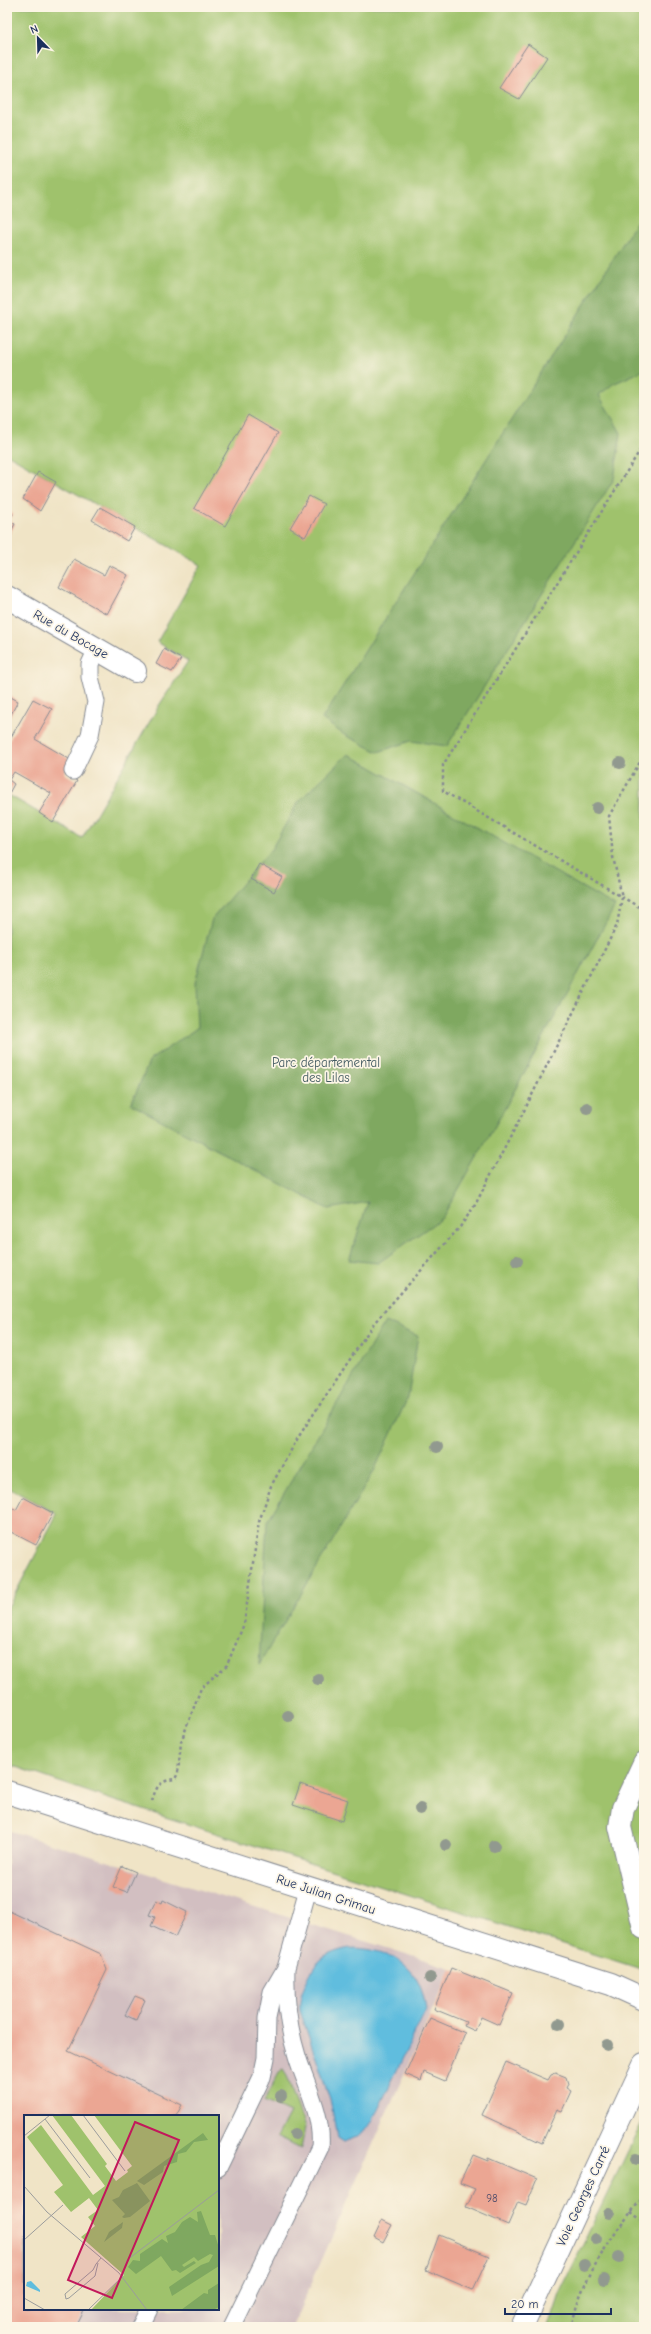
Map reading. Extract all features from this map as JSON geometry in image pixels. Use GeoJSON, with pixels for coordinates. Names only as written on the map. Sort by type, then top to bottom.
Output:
{"type":"FeatureCollection","features":[{"type":"Feature","properties":{"kind":"street","name":"Rue du Bocage"},"geometry":{"type":"LineString","coordinates":[[7,596],[135,672]]}},
{"type":"Feature","properties":{"kind":"street"},"geometry":{"type":"LineString","coordinates":[[644,1763],[623,1808],[620,1827],[644,1928]]}},
{"type":"Feature","properties":{"kind":"street","name":"Rue Julian Grimau"},"geometry":{"type":"LineString","coordinates":[[7,1792],[308,1889],[611,1984],[644,1998]]}},
{"type":"Feature","properties":{"kind":"street","name":"Voie Georges Carré"},"geometry":{"type":"LineString","coordinates":[[522,2327],[644,2064]]}},
{"type":"Feature","properties":{"kind":"lane"},"geometry":{"type":"LineString","coordinates":[[73,771],[90,735],[96,702],[90,677],[90,664],[97,649]]}},
{"type":"Feature","properties":{"kind":"lane"},"geometry":{"type":"LineString","coordinates":[[232,2327],[320,2147],[321,2133],[318,2119],[296,2055],[285,2001],[286,1968],[308,1889]]}},
{"type":"Feature","properties":{"kind":"lane"},"geometry":{"type":"LineString","coordinates":[[219,2166],[262,2078],[266,2058],[267,2018],[272,1992],[286,1968]]}},
{"type":"Feature","properties":{"kind":"lane"},"geometry":{"type":"LineString","coordinates":[[140,2327],[148,2310]]}},
{"type":"Feature","properties":{"kind":"path"},"geometry":{"type":"LineString","coordinates":[[644,444],[443,765],[443,791],[644,910]]}},
{"type":"Feature","properties":{"kind":"path"},"geometry":{"type":"LineString","coordinates":[[152,1801],[157,1786],[165,1780],[175,1778],[178,1773],[181,1742],[201,1688],[227,1664],[244,1624],[259,1522],[271,1486],[299,1436],[374,1323],[460,1227],[475,1204],[526,1107],[617,924],[622,897],[613,857],[609,816],[644,755]]}},
{"type":"Feature","properties":{"kind":"path"},"geometry":{"type":"LineString","coordinates":[[571,2327],[576,2303],[589,2273],[631,2212],[644,2196]]}},
{"type":"Feature","properties":{"kind":"path"},"geometry":{"type":"LineString","coordinates":[[631,2212],[644,2222]]}},
{"type":"Feature","properties":{"kind":"shaded area"},"geometry":{"type":"Polygon","coordinates":[[[7,1830],[451,1968],[292,2327],[7,2327],[7,1830]]]}},
{"type":"Feature","properties":{"kind":"green space","name":"Parc départemental des Lilas"},"geometry":{"type":"Polygon","coordinates":[[[7,7],[644,7],[644,1970],[112,1800],[7,1764],[7,1609],[57,1514],[7,1487],[7,794],[82,838],[160,704],[188,661],[157,642],[201,565],[7,454],[7,7]]]}},
{"type":"Feature","properties":{"kind":"green space"},"geometry":{"type":"Polygon","coordinates":[[[644,210],[644,370],[613,384],[599,395],[621,433],[614,479],[447,746],[411,741],[378,752],[343,734],[322,719],[644,210]]]}},
{"type":"Feature","properties":{"kind":"green space"},"geometry":{"type":"Polygon","coordinates":[[[348,754],[615,906],[499,1119],[442,1218],[378,1263],[349,1260],[368,1202],[328,1209],[131,1104],[150,1060],[197,1028],[195,983],[212,919],[272,848],[299,801],[348,754]]]}},
{"type":"Feature","properties":{"kind":"green space"},"geometry":{"type":"Polygon","coordinates":[[[385,1322],[418,1336],[408,1397],[374,1471],[259,1665],[267,1522],[385,1322]]]}},
{"type":"Feature","properties":{"kind":"green space"},"geometry":{"type":"Polygon","coordinates":[[[283,2070],[287,2076],[305,2128],[301,2149],[277,2137],[290,2113],[264,2101],[279,2072],[283,2070]]]}},
{"type":"Feature","properties":{"kind":"green space"},"geometry":{"type":"Polygon","coordinates":[[[644,2118],[644,2327],[548,2327],[559,2293],[644,2118]]]}},
{"type":"Feature","properties":{"kind":"water"},"geometry":{"type":"Polygon","coordinates":[[[350,1948],[379,1952],[392,1956],[402,1963],[411,1971],[418,1982],[423,1995],[426,2010],[373,2120],[360,2135],[343,2141],[337,2137],[330,2099],[300,2011],[300,2004],[301,1995],[305,1985],[317,1964],[322,1959],[333,1953],[350,1948]]]}},
{"type":"Feature","properties":{"kind":"building"},"geometry":{"type":"Polygon","coordinates":[[[528,44],[547,57],[519,99],[499,88],[528,44]]]}},
{"type":"Feature","properties":{"kind":"building"},"geometry":{"type":"Polygon","coordinates":[[[248,415],[278,433],[225,526],[194,508],[248,415]]]}},
{"type":"Feature","properties":{"kind":"building"},"geometry":{"type":"Polygon","coordinates":[[[38,472],[56,482],[40,511],[23,499],[38,472]]]}},
{"type":"Feature","properties":{"kind":"building"},"geometry":{"type":"Polygon","coordinates":[[[309,496],[324,504],[305,537],[290,528],[309,496]]]}},
{"type":"Feature","properties":{"kind":"building"},"geometry":{"type":"Polygon","coordinates":[[[100,507],[135,527],[127,541],[92,520],[100,507]]]}},
{"type":"Feature","properties":{"kind":"building"},"geometry":{"type":"Polygon","coordinates":[[[7,511],[13,514],[8,520],[15,524],[7,539],[7,511]]]}},
{"type":"Feature","properties":{"kind":"building"},"geometry":{"type":"Polygon","coordinates":[[[74,559],[104,575],[109,565],[128,575],[107,614],[59,587],[74,559]]]}},
{"type":"Feature","properties":{"kind":"building"},"geometry":{"type":"Polygon","coordinates":[[[164,649],[181,659],[172,672],[156,664],[164,649]]]}},
{"type":"Feature","properties":{"kind":"building"},"geometry":{"type":"Polygon","coordinates":[[[7,695],[18,701],[7,722],[7,695]]]}},
{"type":"Feature","properties":{"kind":"building"},"geometry":{"type":"Polygon","coordinates":[[[33,699],[52,709],[35,739],[71,760],[64,773],[77,781],[53,822],[39,813],[51,793],[14,772],[9,780],[14,784],[7,797],[7,744],[33,699]]]}},
{"type":"Feature","properties":{"kind":"building"},"geometry":{"type":"Polygon","coordinates":[[[259,864],[282,877],[274,892],[251,879],[259,864]]]}},
{"type":"Feature","properties":{"kind":"building"},"geometry":{"type":"Polygon","coordinates":[[[23,1497],[53,1513],[36,1545],[7,1530],[7,1506],[16,1510],[23,1497]]]}},
{"type":"Feature","properties":{"kind":"building"},"geometry":{"type":"Polygon","coordinates":[[[300,1784],[348,1800],[342,1821],[293,1805],[300,1784]]]}},
{"type":"Feature","properties":{"kind":"building"},"geometry":{"type":"Polygon","coordinates":[[[122,1866],[136,1872],[127,1892],[113,1887],[122,1866]]]}},
{"type":"Feature","properties":{"kind":"building"},"geometry":{"type":"Polygon","coordinates":[[[156,1900],[162,1903],[163,1900],[187,1912],[175,1937],[151,1926],[155,1917],[149,1915],[156,1900]]]}},
{"type":"Feature","properties":{"kind":"building"},"geometry":{"type":"Polygon","coordinates":[[[7,1910],[101,1954],[107,1970],[68,2051],[182,2105],[177,2115],[24,2115],[24,2310],[84,2310],[76,2327],[7,2327],[7,1910]]]}},
{"type":"Feature","properties":{"kind":"building"},"geometry":{"type":"Polygon","coordinates":[[[451,1968],[513,1993],[499,2025],[481,2017],[475,2031],[464,2026],[466,2022],[434,2009],[451,1968]]]}},
{"type":"Feature","properties":{"kind":"building"},"geometry":{"type":"Polygon","coordinates":[[[135,1996],[145,2000],[136,2020],[125,2015],[135,1996]]]}},
{"type":"Feature","properties":{"kind":"building"},"geometry":{"type":"Polygon","coordinates":[[[430,2018],[465,2033],[445,2081],[424,2072],[421,2081],[405,2074],[430,2018]]]}},
{"type":"Feature","properties":{"kind":"building"},"geometry":{"type":"Polygon","coordinates":[[[506,2062],[548,2080],[551,2075],[556,2073],[566,2077],[568,2084],[566,2088],[571,2091],[562,2111],[557,2109],[542,2143],[482,2115],[506,2062]]]}},
{"type":"Feature","properties":{"kind":"building"},"geometry":{"type":"Polygon","coordinates":[[[473,2155],[488,2161],[488,2158],[537,2179],[526,2205],[518,2202],[508,2225],[466,2207],[475,2189],[460,2183],[473,2155]]]}},
{"type":"Feature","properties":{"kind":"building"},"geometry":{"type":"Polygon","coordinates":[[[382,2220],[392,2225],[383,2242],[374,2237],[382,2220]]]}},
{"type":"Feature","properties":{"kind":"building"},"geometry":{"type":"Polygon","coordinates":[[[439,2235],[489,2256],[473,2290],[426,2270],[439,2235]]]}}]}
